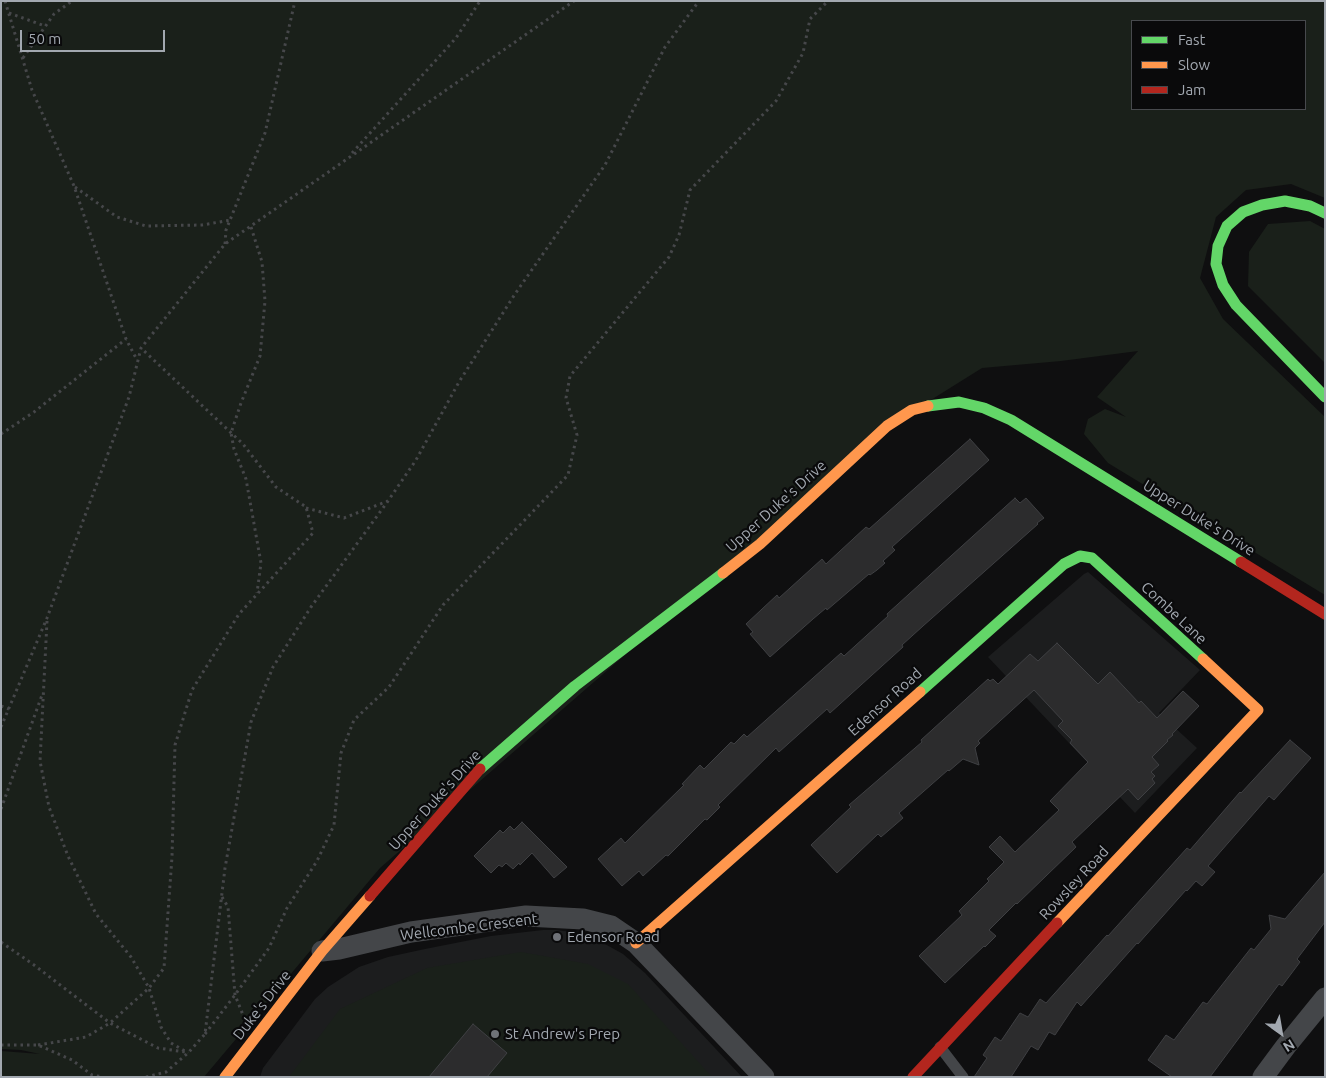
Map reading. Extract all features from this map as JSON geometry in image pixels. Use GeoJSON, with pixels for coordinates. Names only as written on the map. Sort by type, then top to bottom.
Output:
{"type":"FeatureCollection","features":[{"type":"Feature","properties":{"kind":"main road"},"geometry":{"type":"LineString","coordinates":[[1325,213],[1310,206],[1284,202],[1262,205],[1243,212],[1227,226],[1218,246],[1216,264],[1223,285],[1236,305],[1325,397]]}},
{"type":"Feature","properties":{"kind":"main road","name":"Upper Duke's Drive"},"geometry":{"type":"LineString","coordinates":[[322,951],[481,768],[575,686],[678,609],[760,544],[887,426],[912,410],[934,404],[960,402],[984,408],[1011,420],[1325,614]]}},
{"type":"Feature","properties":{"kind":"main road","name":"Combe Lane"},"geometry":{"type":"LineString","coordinates":[[1064,564],[1080,556],[1092,558],[1258,710]]}},
{"type":"Feature","properties":{"kind":"main road","name":"Edensor Road"},"geometry":{"type":"LineString","coordinates":[[636,943],[1064,564]]}},
{"type":"Feature","properties":{"kind":"main road","name":"Rowsley Road"},"geometry":{"type":"LineString","coordinates":[[918,1075],[940,1047],[1258,710]]}},
{"type":"Feature","properties":{"kind":"main road","name":"Duke's Drive"},"geometry":{"type":"LineString","coordinates":[[225,1077],[322,951]]}},
{"type":"Feature","properties":{"kind":"street","name":"Wellcombe Crescent"},"geometry":{"type":"LineString","coordinates":[[322,951],[339,949],[411,932],[526,916],[583,919],[611,926],[636,943],[764,1077]]}},
{"type":"Feature","properties":{"kind":"street"},"geometry":{"type":"LineString","coordinates":[[1263,1077],[1325,998]]}},
{"type":"Feature","properties":{"kind":"lane"},"geometry":{"type":"LineString","coordinates":[[940,1047],[962,1077]]}},
{"type":"Feature","properties":{"kind":"path"},"geometry":{"type":"LineString","coordinates":[[5,1],[32,90],[74,186],[126,339],[137,360]]}},
{"type":"Feature","properties":{"kind":"path"},"geometry":{"type":"LineString","coordinates":[[23,59],[54,14],[72,1]]}},
{"type":"Feature","properties":{"kind":"path"},"geometry":{"type":"LineString","coordinates":[[225,244],[226,230],[265,133],[295,1]]}},
{"type":"Feature","properties":{"kind":"path"},"geometry":{"type":"LineString","coordinates":[[348,158],[456,38],[480,1]]}},
{"type":"Feature","properties":{"kind":"path"},"geometry":{"type":"LineString","coordinates":[[1,727],[47,618],[129,397],[141,348],[225,244],[574,1]]}},
{"type":"Feature","properties":{"kind":"path"},"geometry":{"type":"LineString","coordinates":[[205,1034],[225,868],[251,722],[273,668],[311,607],[416,460],[459,382],[515,294],[605,165],[665,47],[699,1]]}},
{"type":"Feature","properties":{"kind":"path"},"geometry":{"type":"LineString","coordinates":[[146,1077],[166,1072],[188,1053],[236,995],[269,948],[288,908],[318,861],[334,825],[341,753],[354,720],[389,687],[442,604],[568,475],[577,435],[566,398],[570,376],[669,257],[679,236],[690,190],[776,100],[803,53],[810,20],[828,1]]}},
{"type":"Feature","properties":{"kind":"path"},"geometry":{"type":"LineString","coordinates":[[9,13],[46,26]]}},
{"type":"Feature","properties":{"kind":"path"},"geometry":{"type":"LineString","coordinates":[[74,186],[117,217],[146,226],[202,225],[230,220]]}},
{"type":"Feature","properties":{"kind":"path"},"geometry":{"type":"LineString","coordinates":[[251,227],[262,262],[265,301],[260,356],[231,433],[234,449],[246,479],[261,563],[257,594]]}},
{"type":"Feature","properties":{"kind":"path"},"geometry":{"type":"LineString","coordinates":[[1,434],[34,412],[126,339]]}},
{"type":"Feature","properties":{"kind":"path"},"geometry":{"type":"LineString","coordinates":[[141,348],[243,444],[276,487],[306,507],[344,518],[388,501]]}},
{"type":"Feature","properties":{"kind":"path"},"geometry":{"type":"LineString","coordinates":[[1,1045],[38,1045],[86,1037],[110,1023],[150,988],[164,968],[172,858],[175,745],[192,690],[239,614],[313,534],[306,507]]}},
{"type":"Feature","properties":{"kind":"path"},"geometry":{"type":"LineString","coordinates":[[47,618],[40,761],[49,807],[68,856],[96,914],[131,957],[150,988],[162,1027],[171,1043],[188,1053]]}},
{"type":"Feature","properties":{"kind":"path"},"geometry":{"type":"LineString","coordinates":[[1,809],[44,690]]}},
{"type":"Feature","properties":{"kind":"path"},"geometry":{"type":"LineString","coordinates":[[1,706],[9,709]]}},
{"type":"Feature","properties":{"kind":"path"},"geometry":{"type":"LineString","coordinates":[[222,897],[228,907],[236,995]]}},
{"type":"Feature","properties":{"kind":"path"},"geometry":{"type":"LineString","coordinates":[[1,942],[110,1023],[158,1048],[188,1053]]}},
{"type":"Feature","properties":{"kind":"path"},"geometry":{"type":"LineString","coordinates":[[38,1045],[72,1060],[92,1074],[104,1077]]}},
{"type":"Feature","properties":{"kind":"shaded area"},"geometry":{"type":"Polygon","coordinates":[[[1,1],[1325,1],[1325,198],[1291,184],[1246,190],[1216,217],[1200,278],[1223,319],[1325,417],[1325,595],[1108,463],[1084,434],[1088,419],[1105,409],[1126,417],[1097,397],[1138,351],[1061,361],[982,368],[886,428],[380,868],[204,1077],[1,1077],[1,1051],[40,1054],[21,1050],[1,1049],[1,1]]]}},
{"type":"Feature","properties":{"kind":"shaded area"},"geometry":{"type":"Polygon","coordinates":[[[1310,221],[1325,229],[1325,363],[1248,286],[1249,252],[1268,224],[1310,221]]]}},
{"type":"Feature","properties":{"kind":"shaded area"},"geometry":{"type":"Polygon","coordinates":[[[1088,572],[1200,670],[1159,713],[1197,748],[1135,813],[988,657],[1088,572]]]}},
{"type":"Feature","properties":{"kind":"shaded area","name":"St Andrew's Prep"},"geometry":{"type":"Polygon","coordinates":[[[543,930],[587,934],[623,954],[645,973],[742,1077],[260,1077],[263,1068],[315,999],[328,987],[359,967],[388,957],[425,949],[491,936],[543,930]]]}},
{"type":"Feature","properties":{"kind":"shaded area","name":"St Andrew's Prep"},"geometry":{"type":"Polygon","coordinates":[[[521,952],[588,964],[628,984],[712,1077],[289,1077],[340,1009],[427,968],[521,952]]]}},
{"type":"Feature","properties":{"kind":"building"},"geometry":{"type":"Polygon","coordinates":[[[970,439],[989,460],[892,547],[895,550],[883,561],[885,563],[869,574],[827,610],[826,608],[770,657],[750,634],[753,632],[746,624],[777,595],[779,598],[822,559],[826,564],[866,527],[869,529],[970,439]]]}},
{"type":"Feature","properties":{"kind":"building"},"geometry":{"type":"Polygon","coordinates":[[[1015,498],[1020,503],[1026,498],[1044,518],[902,645],[903,647],[830,713],[827,709],[779,752],[776,748],[718,805],[720,807],[707,820],[705,819],[668,856],[666,855],[643,876],[639,871],[622,886],[598,859],[621,838],[625,843],[684,785],[682,784],[700,765],[704,769],[731,742],[734,744],[744,734],[747,737],[841,653],[844,656],[888,616],[887,614],[1015,498]]]}},
{"type":"Feature","properties":{"kind":"building"},"geometry":{"type":"Polygon","coordinates":[[[1057,643],[1098,684],[1110,672],[1139,703],[1141,701],[1157,718],[1183,691],[1199,706],[1152,757],[1159,765],[1151,772],[1155,776],[1152,779],[1155,783],[1138,800],[1128,789],[1072,842],[1076,847],[989,930],[996,936],[945,983],[919,956],[962,915],[959,911],[989,881],[987,879],[1004,862],[989,847],[1000,836],[1015,852],[1059,810],[1050,801],[1088,762],[1070,743],[1072,740],[1058,726],[1063,721],[1034,690],[978,741],[980,743],[975,748],[979,765],[963,759],[948,770],[899,813],[903,818],[881,837],[878,834],[837,873],[811,845],[851,807],[849,805],[922,742],[921,740],[988,679],[990,681],[993,679],[998,684],[1030,654],[1038,661],[1057,643]]]}},
{"type":"Feature","properties":{"kind":"building"},"geometry":{"type":"Polygon","coordinates":[[[1290,740],[1311,758],[1274,800],[1269,796],[1208,866],[1215,872],[1202,886],[1196,881],[1186,890],[1081,1006],[1077,1002],[1055,1035],[1049,1032],[1038,1050],[1031,1046],[1011,1077],[974,1077],[987,1058],[983,1055],[995,1037],[1001,1041],[1020,1013],[1028,1017],[1040,999],[1046,1003],[1187,848],[1190,850],[1240,792],[1290,740]]]}},
{"type":"Feature","properties":{"kind":"building"},"geometry":{"type":"Polygon","coordinates":[[[522,822],[567,867],[554,878],[532,853],[513,869],[506,863],[502,867],[499,865],[491,873],[474,856],[500,830],[503,833],[510,826],[514,830],[522,822]]]}},
{"type":"Feature","properties":{"kind":"building"},"geometry":{"type":"Polygon","coordinates":[[[1325,872],[1325,922],[1297,959],[1300,962],[1282,986],[1279,984],[1210,1077],[1172,1077],[1148,1060],[1166,1035],[1174,1040],[1203,1002],[1207,1004],[1251,948],[1254,950],[1271,929],[1269,915],[1285,919],[1325,872]]]}},
{"type":"Feature","properties":{"kind":"building"},"geometry":{"type":"Polygon","coordinates":[[[473,1024],[507,1053],[487,1077],[429,1077],[473,1024]]]}},
{"type":"Feature","properties":{"kind":"traffic: fast"},"geometry":{"type":"LineString","coordinates":[[1325,213],[1310,206],[1285,201],[1262,205],[1243,212],[1227,226],[1218,246],[1216,264],[1223,285],[1236,305],[1325,397]]}},
{"type":"Feature","properties":{"kind":"traffic: fast"},"geometry":{"type":"LineString","coordinates":[[928,406],[959,402],[984,408],[1011,420],[1241,562]]}},
{"type":"Feature","properties":{"kind":"traffic: fast"},"geometry":{"type":"LineString","coordinates":[[920,692],[1064,564],[1080,556],[1092,558],[1203,659]]}},
{"type":"Feature","properties":{"kind":"traffic: fast"},"geometry":{"type":"LineString","coordinates":[[480,769],[575,686],[723,573]]}},
{"type":"Feature","properties":{"kind":"traffic: slow"},"geometry":{"type":"LineString","coordinates":[[723,573],[760,544],[887,426],[912,410],[928,406]]}},
{"type":"Feature","properties":{"kind":"traffic: slow"},"geometry":{"type":"LineString","coordinates":[[1057,923],[1258,710],[1203,659]]}},
{"type":"Feature","properties":{"kind":"traffic: slow"},"geometry":{"type":"LineString","coordinates":[[636,943],[920,692]]}},
{"type":"Feature","properties":{"kind":"traffic: slow"},"geometry":{"type":"LineString","coordinates":[[225,1077],[322,951],[370,896]]}},
{"type":"Feature","properties":{"kind":"traffic: jam"},"geometry":{"type":"LineString","coordinates":[[1241,562],[1325,614]]}},
{"type":"Feature","properties":{"kind":"traffic: jam"},"geometry":{"type":"LineString","coordinates":[[370,896],[480,769]]}},
{"type":"Feature","properties":{"kind":"traffic: jam"},"geometry":{"type":"LineString","coordinates":[[913,1077],[1057,923]]}},
{"type":"Feature","properties":{"kind":"place","name":"Edensor Road"},"geometry":{"type":"Point","coordinates":[557,937]}},
{"type":"Feature","properties":{"kind":"place","name":"St Andrew's Prep"},"geometry":{"type":"Point","coordinates":[495,1034]}}]}
